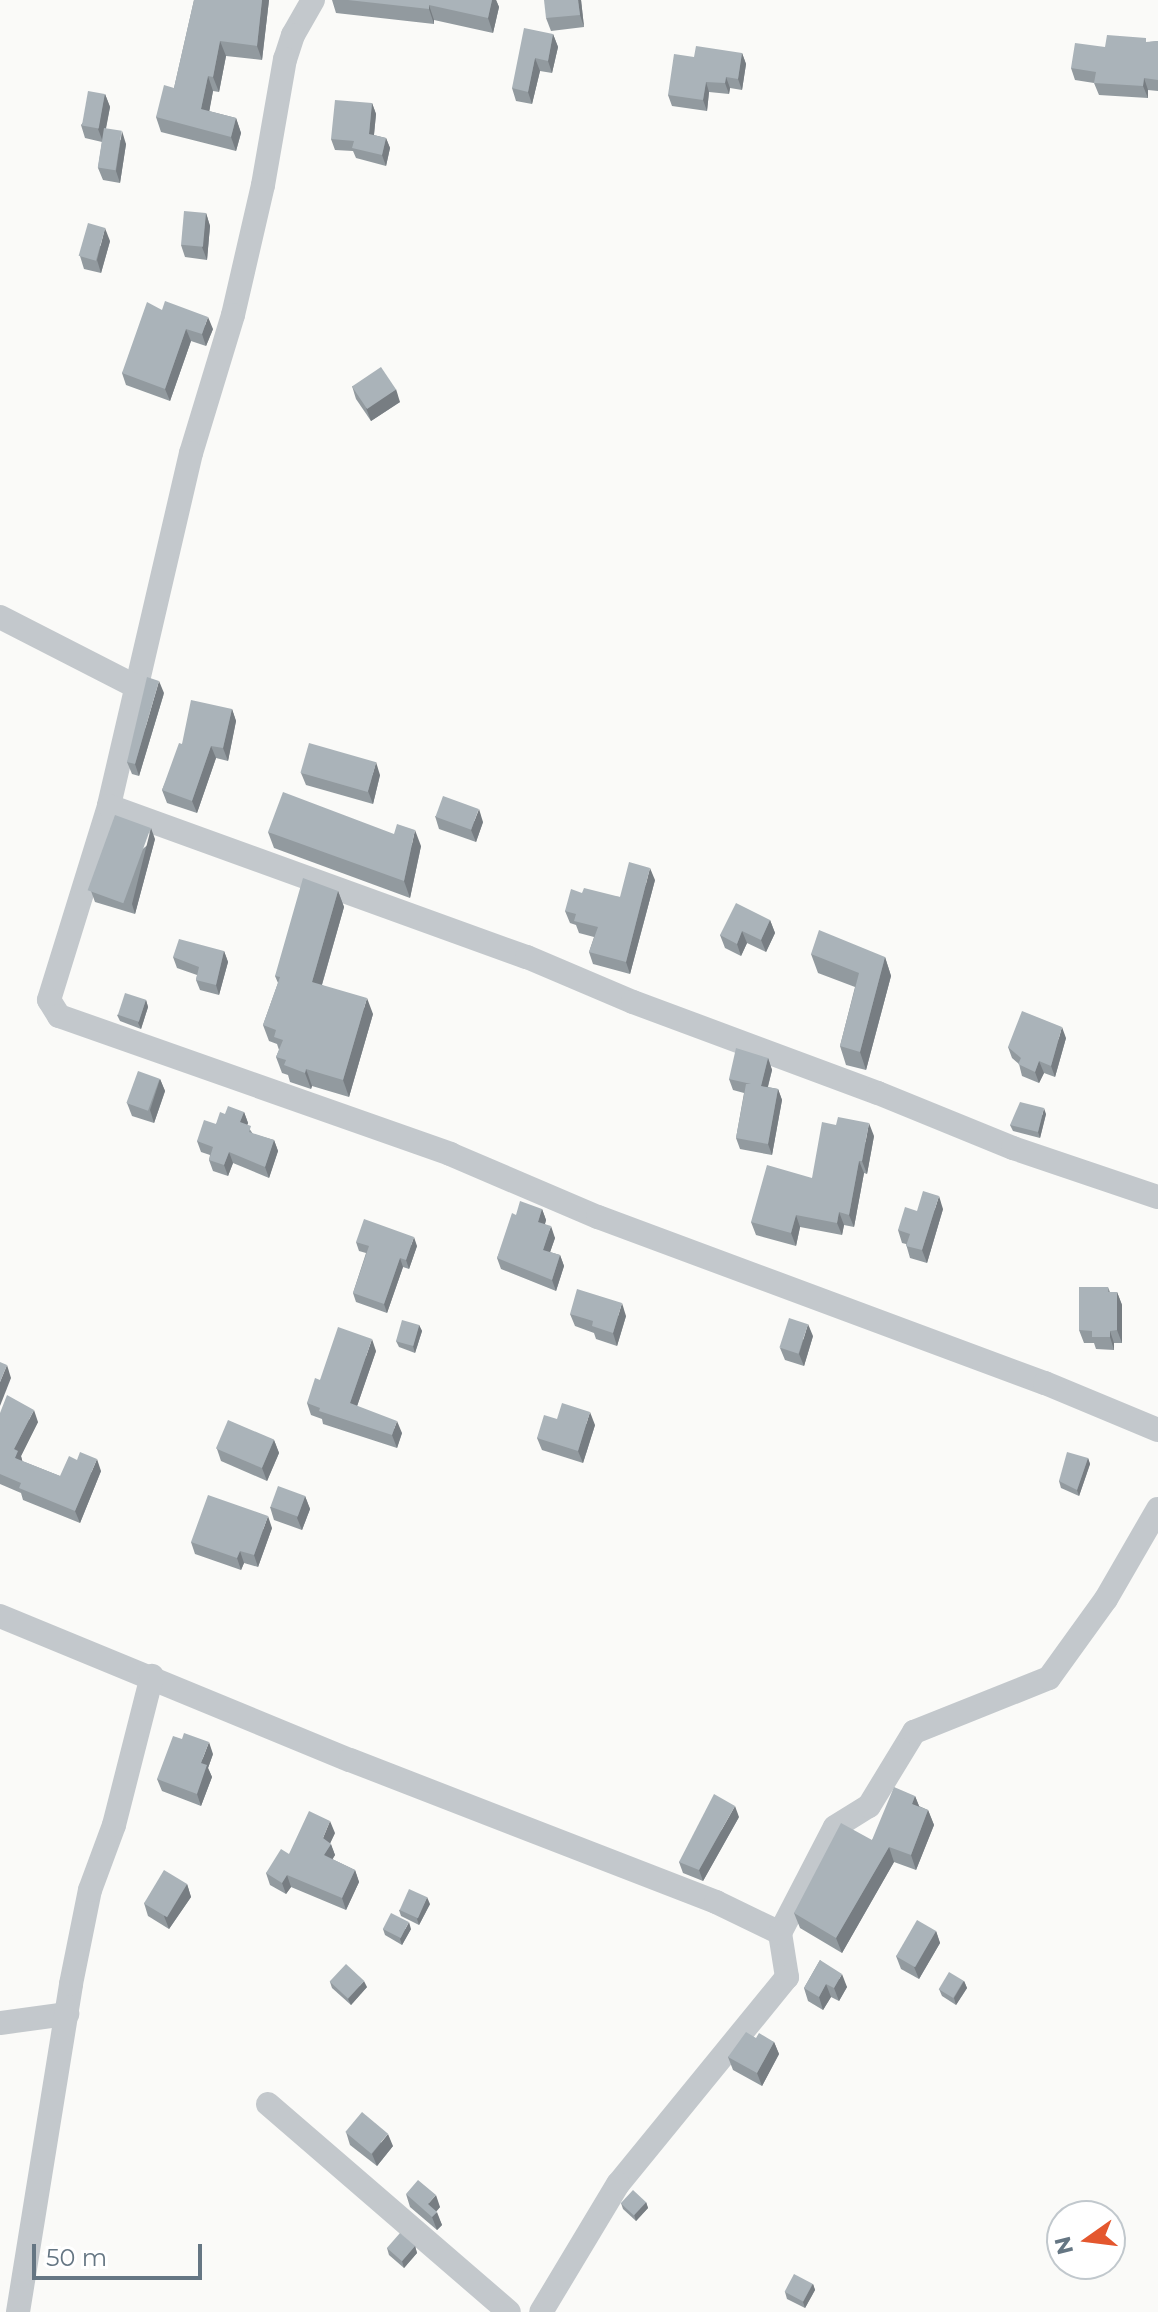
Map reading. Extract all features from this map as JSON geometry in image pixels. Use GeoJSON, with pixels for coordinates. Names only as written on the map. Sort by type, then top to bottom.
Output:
{"type":"FeatureCollection","features":[{"type":"Feature","properties":{"kind":"street"},"geometry":{"type":"LineString","coordinates":[[313,0],[293,35],[285,59],[263,185],[233,315],[191,453],[109,806],[52,982],[49,1000],[59,1016],[450,1154],[598,1217],[1045,1383],[1158,1430]]}},
{"type":"Feature","properties":{"kind":"street"},"geometry":{"type":"LineString","coordinates":[[0,617],[135,686]]}},
{"type":"Feature","properties":{"kind":"street"},"geometry":{"type":"LineString","coordinates":[[109,806],[527,957],[1013,1148],[1158,1197]]}},
{"type":"Feature","properties":{"kind":"street"},"geometry":{"type":"LineString","coordinates":[[541,2312],[618,2184],[787,1977],[780,1933],[835,1827],[869,1806],[914,1732],[1049,1678],[1106,1599],[1158,1509]]}},
{"type":"Feature","properties":{"kind":"street"},"geometry":{"type":"LineString","coordinates":[[0,1616],[350,1760],[716,1902],[780,1933]]}},
{"type":"Feature","properties":{"kind":"street"},"geometry":{"type":"LineString","coordinates":[[18,2312],[90,1890],[114,1825],[152,1676]]}},
{"type":"Feature","properties":{"kind":"street"},"geometry":{"type":"LineString","coordinates":[[0,2023],[67,2014]]}},
{"type":"Feature","properties":{"kind":"street"},"geometry":{"type":"LineString","coordinates":[[268,2104],[509,2312]]}},
{"type":"Feature","properties":{"kind":"building"},"geometry":{"type":"Polygon","coordinates":[[[194,0],[262,0],[257,46],[220,41],[213,77],[208,76],[201,109],[236,118],[231,137],[156,117],[164,85],[174,88],[194,0]]]}},
{"type":"Feature","properties":{"kind":"building"},"geometry":{"type":"Polygon","coordinates":[[[348,0],[492,0],[488,18],[429,5],[429,9],[348,0]]]}},
{"type":"Feature","properties":{"kind":"building"},"geometry":{"type":"Polygon","coordinates":[[[544,0],[578,0],[580,15],[546,18],[544,0]]]}},
{"type":"Feature","properties":{"kind":"building"},"geometry":{"type":"Polygon","coordinates":[[[524,28],[553,34],[548,61],[535,58],[528,92],[512,88],[524,28]]]}},
{"type":"Feature","properties":{"kind":"building"},"geometry":{"type":"Polygon","coordinates":[[[1107,35],[1158,41],[1158,80],[1144,78],[1143,86],[1094,83],[1096,72],[1071,68],[1075,43],[1105,47],[1107,35]]]}},
{"type":"Feature","properties":{"kind":"building"},"geometry":{"type":"Polygon","coordinates":[[[696,46],[742,53],[738,79],[726,77],[725,83],[706,82],[703,100],[668,95],[674,54],[694,57],[696,46]]]}},
{"type":"Feature","properties":{"kind":"building"},"geometry":{"type":"Polygon","coordinates":[[[88,91],[105,94],[99,128],[82,125],[88,91]]]}},
{"type":"Feature","properties":{"kind":"building"},"geometry":{"type":"Polygon","coordinates":[[[335,100],[372,103],[369,134],[386,138],[382,155],[352,148],[354,141],[331,139],[335,100]]]}},
{"type":"Feature","properties":{"kind":"building"},"geometry":{"type":"Polygon","coordinates":[[[104,128],[122,131],[116,170],[98,168],[104,128]]]}},
{"type":"Feature","properties":{"kind":"building"},"geometry":{"type":"Polygon","coordinates":[[[184,211],[206,213],[203,247],[181,245],[184,211]]]}},
{"type":"Feature","properties":{"kind":"building"},"geometry":{"type":"Polygon","coordinates":[[[88,223],[105,228],[96,261],[79,256],[88,223]]]}},
{"type":"Feature","properties":{"kind":"building"},"geometry":{"type":"Polygon","coordinates":[[[165,301],[208,317],[202,334],[186,329],[165,389],[122,373],[147,302],[162,310],[165,301]]]}},
{"type":"Feature","properties":{"kind":"building"},"geometry":{"type":"Polygon","coordinates":[[[381,367],[396,389],[367,409],[352,387],[381,367]]]}},
{"type":"Feature","properties":{"kind":"building"},"geometry":{"type":"Polygon","coordinates":[[[147,677],[159,681],[135,764],[127,762],[147,677]]]}},
{"type":"Feature","properties":{"kind":"building"},"geometry":{"type":"Polygon","coordinates":[[[191,700],[232,709],[223,748],[211,746],[192,801],[162,790],[179,743],[182,744],[191,700]]]}},
{"type":"Feature","properties":{"kind":"building"},"geometry":{"type":"Polygon","coordinates":[[[309,743],[376,762],[368,792],[300,773],[309,743]]]}},
{"type":"Feature","properties":{"kind":"building"},"geometry":{"type":"Polygon","coordinates":[[[283,792],[394,834],[397,824],[415,830],[404,881],[268,832],[283,792]]]}},
{"type":"Feature","properties":{"kind":"building"},"geometry":{"type":"Polygon","coordinates":[[[443,796],[479,809],[471,830],[435,817],[443,796]]]}},
{"type":"Feature","properties":{"kind":"building"},"geometry":{"type":"Polygon","coordinates":[[[115,815],[151,828],[123,903],[88,890],[115,815]]]}},
{"type":"Feature","properties":{"kind":"building"},"geometry":{"type":"Polygon","coordinates":[[[629,862],[650,868],[626,962],[589,952],[598,927],[574,921],[576,914],[565,911],[571,889],[582,893],[584,888],[620,897],[629,862]]]}},
{"type":"Feature","properties":{"kind":"building"},"geometry":{"type":"Polygon","coordinates":[[[303,878],[338,891],[312,982],[367,998],[343,1080],[306,1069],[305,1073],[284,1065],[286,1060],[276,1057],[283,1040],[274,1037],[276,1030],[263,1025],[280,977],[275,976],[303,878]]]}},
{"type":"Feature","properties":{"kind":"building"},"geometry":{"type":"Polygon","coordinates":[[[736,903],[770,920],[761,940],[742,931],[737,944],[720,935],[736,903]]]}},
{"type":"Feature","properties":{"kind":"building"},"geometry":{"type":"Polygon","coordinates":[[[819,930],[885,957],[860,1052],[840,1046],[859,973],[811,954],[819,930]]]}},
{"type":"Feature","properties":{"kind":"building"},"geometry":{"type":"Polygon","coordinates":[[[179,939],[224,951],[216,985],[196,980],[199,967],[173,957],[179,939]]]}},
{"type":"Feature","properties":{"kind":"building"},"geometry":{"type":"Polygon","coordinates":[[[125,993],[146,1000],[139,1022],[118,1015],[125,993]]]}},
{"type":"Feature","properties":{"kind":"building"},"geometry":{"type":"Polygon","coordinates":[[[1022,1011],[1062,1027],[1051,1066],[1039,1061],[1035,1072],[1018,1064],[1021,1058],[1008,1047],[1022,1011]]]}},
{"type":"Feature","properties":{"kind":"building"},"geometry":{"type":"Polygon","coordinates":[[[736,1048],[768,1058],[761,1086],[778,1089],[768,1144],[736,1138],[746,1084],[751,1084],[729,1079],[736,1048]]]}},
{"type":"Feature","properties":{"kind":"building"},"geometry":{"type":"Polygon","coordinates":[[[138,1071],[160,1079],[148,1111],[126,1103],[138,1071]]]}},
{"type":"Feature","properties":{"kind":"building"},"geometry":{"type":"Polygon","coordinates":[[[1020,1102],[1044,1108],[1038,1132],[1010,1125],[1020,1102]]]}},
{"type":"Feature","properties":{"kind":"building"},"geometry":{"type":"Polygon","coordinates":[[[228,1106],[244,1112],[240,1122],[251,1126],[249,1132],[274,1140],[265,1167],[229,1152],[224,1165],[209,1160],[213,1147],[197,1141],[204,1120],[216,1124],[220,1112],[225,1114],[228,1106]]]}},
{"type":"Feature","properties":{"kind":"building"},"geometry":{"type":"Polygon","coordinates":[[[838,1117],[869,1123],[849,1215],[839,1212],[837,1223],[796,1215],[791,1233],[751,1222],[767,1165],[812,1178],[822,1122],[836,1125],[838,1117]]]}},
{"type":"Feature","properties":{"kind":"building"},"geometry":{"type":"Polygon","coordinates":[[[923,1191],[939,1196],[922,1250],[906,1246],[910,1234],[898,1230],[905,1207],[917,1211],[923,1191]]]}},
{"type":"Feature","properties":{"kind":"building"},"geometry":{"type":"Polygon","coordinates":[[[520,1201],[542,1209],[538,1222],[551,1226],[543,1250],[560,1255],[552,1280],[497,1258],[512,1213],[516,1215],[520,1201]]]}},
{"type":"Feature","properties":{"kind":"building"},"geometry":{"type":"Polygon","coordinates":[[[364,1219],[414,1237],[406,1260],[400,1258],[384,1304],[353,1293],[369,1246],[356,1242],[364,1219]]]}},
{"type":"Feature","properties":{"kind":"building"},"geometry":{"type":"Polygon","coordinates":[[[1079,1287],[1108,1287],[1108,1292],[1117,1292],[1117,1330],[1110,1331],[1110,1337],[1092,1337],[1092,1331],[1079,1330],[1079,1287]]]}},
{"type":"Feature","properties":{"kind":"building"},"geometry":{"type":"Polygon","coordinates":[[[577,1289],[622,1303],[613,1333],[592,1326],[593,1321],[570,1314],[577,1289]]]}},
{"type":"Feature","properties":{"kind":"building"},"geometry":{"type":"Polygon","coordinates":[[[789,1318],[808,1324],[798,1354],[779,1347],[789,1318]]]}},
{"type":"Feature","properties":{"kind":"building"},"geometry":{"type":"Polygon","coordinates":[[[402,1320],[419,1325],[413,1346],[396,1341],[402,1320]]]}},
{"type":"Feature","properties":{"kind":"building"},"geometry":{"type":"Polygon","coordinates":[[[338,1327],[372,1339],[350,1403],[397,1421],[392,1435],[319,1411],[320,1408],[307,1403],[315,1378],[320,1380],[338,1327]]]}},
{"type":"Feature","properties":{"kind":"building"},"geometry":{"type":"Polygon","coordinates":[[[0,1362],[7,1365],[0,1382],[0,1362]]]}},
{"type":"Feature","properties":{"kind":"building"},"geometry":{"type":"Polygon","coordinates":[[[7,1395],[34,1410],[14,1449],[18,1451],[15,1458],[60,1476],[69,1456],[77,1460],[80,1452],[97,1459],[75,1511],[19,1488],[21,1483],[0,1474],[0,1413],[7,1395]]]}},
{"type":"Feature","properties":{"kind":"building"},"geometry":{"type":"Polygon","coordinates":[[[562,1403],[590,1412],[578,1451],[537,1438],[544,1415],[557,1419],[562,1403]]]}},
{"type":"Feature","properties":{"kind":"building"},"geometry":{"type":"Polygon","coordinates":[[[228,1420],[274,1440],[262,1468],[216,1449],[228,1420]]]}},
{"type":"Feature","properties":{"kind":"building"},"geometry":{"type":"Polygon","coordinates":[[[1067,1452],[1088,1458],[1077,1490],[1059,1481],[1067,1452]]]}},
{"type":"Feature","properties":{"kind":"building"},"geometry":{"type":"Polygon","coordinates":[[[278,1486],[305,1496],[298,1517],[270,1507],[278,1486]]]}},
{"type":"Feature","properties":{"kind":"building"},"geometry":{"type":"Polygon","coordinates":[[[208,1495],[268,1516],[254,1555],[240,1551],[237,1558],[191,1542],[208,1495]]]}},
{"type":"Feature","properties":{"kind":"building"},"geometry":{"type":"Polygon","coordinates":[[[184,1733],[209,1742],[201,1763],[207,1765],[197,1794],[157,1779],[173,1736],[182,1739],[184,1733]]]}},
{"type":"Feature","properties":{"kind":"building"},"geometry":{"type":"Polygon","coordinates":[[[894,1787],[915,1796],[912,1804],[928,1810],[911,1855],[889,1847],[836,1938],[794,1913],[841,1823],[872,1840],[894,1787]]]}},
{"type":"Feature","properties":{"kind":"building"},"geometry":{"type":"Polygon","coordinates":[[[714,1794],[735,1806],[699,1870],[679,1862],[714,1794]]]}},
{"type":"Feature","properties":{"kind":"building"},"geometry":{"type":"Polygon","coordinates":[[[309,1811],[330,1821],[323,1838],[331,1844],[324,1855],[355,1870],[342,1898],[287,1875],[282,1883],[266,1873],[281,1849],[289,1854],[309,1811]]]}},
{"type":"Feature","properties":{"kind":"building"},"geometry":{"type":"Polygon","coordinates":[[[164,1870],[187,1884],[167,1917],[144,1903],[164,1870]]]}},
{"type":"Feature","properties":{"kind":"building"},"geometry":{"type":"Polygon","coordinates":[[[409,1889],[427,1897],[418,1918],[400,1910],[409,1889]]]}},
{"type":"Feature","properties":{"kind":"building"},"geometry":{"type":"Polygon","coordinates":[[[391,1913],[409,1922],[401,1938],[383,1929],[391,1913]]]}},
{"type":"Feature","properties":{"kind":"building"},"geometry":{"type":"Polygon","coordinates":[[[917,1920],[936,1931],[915,1967],[896,1956],[917,1920]]]}},
{"type":"Feature","properties":{"kind":"building"},"geometry":{"type":"Polygon","coordinates":[[[820,1960],[842,1974],[834,1988],[826,1984],[819,1997],[804,1988],[820,1960]]]}},
{"type":"Feature","properties":{"kind":"building"},"geometry":{"type":"Polygon","coordinates":[[[346,1964],[364,1981],[348,1999],[330,1982],[346,1964]]]}},
{"type":"Feature","properties":{"kind":"building"},"geometry":{"type":"Polygon","coordinates":[[[949,1972],[964,1981],[953,1998],[939,1989],[949,1972]]]}},
{"type":"Feature","properties":{"kind":"building"},"geometry":{"type":"Polygon","coordinates":[[[746,2032],[756,2038],[759,2033],[774,2042],[757,2073],[728,2057],[746,2032]]]}},
{"type":"Feature","properties":{"kind":"building"},"geometry":{"type":"Polygon","coordinates":[[[362,2112],[388,2134],[371,2154],[345,2132],[362,2112]]]}},
{"type":"Feature","properties":{"kind":"building"},"geometry":{"type":"Polygon","coordinates":[[[418,2180],[436,2195],[428,2204],[437,2212],[432,2217],[406,2194],[418,2180]]]}},
{"type":"Feature","properties":{"kind":"building"},"geometry":{"type":"Polygon","coordinates":[[[633,2190],[646,2202],[634,2215],[621,2203],[633,2190]]]}},
{"type":"Feature","properties":{"kind":"building"},"geometry":{"type":"Polygon","coordinates":[[[400,2233],[415,2246],[402,2261],[387,2248],[400,2233]]]}},
{"type":"Feature","properties":{"kind":"building"},"geometry":{"type":"Polygon","coordinates":[[[794,2274],[813,2284],[803,2302],[785,2292],[794,2274]]]}}]}
